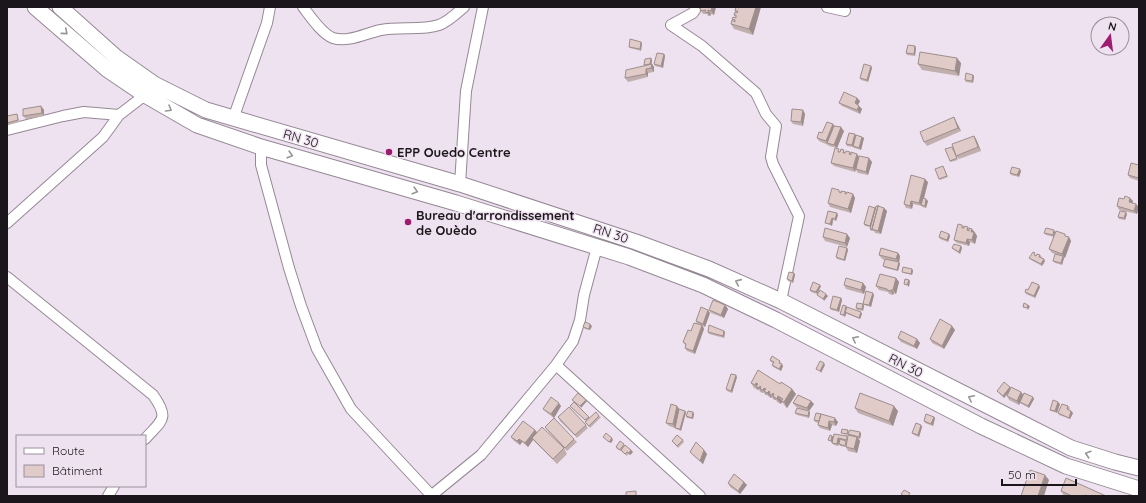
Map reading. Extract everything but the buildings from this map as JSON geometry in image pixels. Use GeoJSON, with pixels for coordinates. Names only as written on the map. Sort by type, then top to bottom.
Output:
{"type":"FeatureCollection","features":[{"type":"Feature","properties":{"kind":"main road","name":"RN 30"},"geometry":{"type":"LineString","coordinates":[[35,7],[108,70],[144,94],[197,125],[260,147],[456,203],[629,257],[703,285],[776,320],[981,426],[1066,466],[1139,489]]}},
{"type":"Feature","properties":{"kind":"main road","name":"RN 30"},"geometry":{"type":"LineString","coordinates":[[60,7],[117,58],[154,84],[206,110],[460,184],[644,244],[709,269],[781,301],[1071,448],[1139,468]]}},
{"type":"Feature","properties":{"kind":"street"},"geometry":{"type":"LineString","coordinates":[[233,119],[267,23],[270,7]]}},
{"type":"Feature","properties":{"kind":"street"},"geometry":{"type":"LineString","coordinates":[[303,7],[325,34],[336,39],[344,40],[381,30],[401,27],[427,28],[440,25],[453,17],[464,7]]}},
{"type":"Feature","properties":{"kind":"street"},"geometry":{"type":"LineString","coordinates":[[460,184],[466,91],[483,7]]}},
{"type":"Feature","properties":{"kind":"street"},"geometry":{"type":"LineString","coordinates":[[697,7],[693,13],[671,25],[702,46],[756,93],[766,114],[776,126],[771,157],[799,216],[781,301]]}},
{"type":"Feature","properties":{"kind":"street"},"geometry":{"type":"LineString","coordinates":[[827,7],[845,11]]}},
{"type":"Feature","properties":{"kind":"street"},"geometry":{"type":"LineString","coordinates":[[7,223],[102,137],[119,116],[144,94]]}},
{"type":"Feature","properties":{"kind":"street"},"geometry":{"type":"LineString","coordinates":[[7,130],[84,112],[119,116]]}},
{"type":"Feature","properties":{"kind":"street"},"geometry":{"type":"LineString","coordinates":[[260,147],[261,165],[290,268],[301,306],[317,349],[351,409],[432,495],[481,455],[556,365],[573,341],[580,320],[584,295],[597,247]]}},
{"type":"Feature","properties":{"kind":"street"},"geometry":{"type":"LineString","coordinates":[[7,277],[153,395],[162,408],[162,416],[160,424],[146,438]]}},
{"type":"Feature","properties":{"kind":"street"},"geometry":{"type":"LineString","coordinates":[[556,365],[700,496]]}},
{"type":"Feature","properties":{"kind":"street"},"geometry":{"type":"LineString","coordinates":[[108,496],[113,487]]}},
{"type":"Feature","properties":{"kind":"place","name":"EPP Ouedo Centre"},"geometry":{"type":"Point","coordinates":[389,152]}},
{"type":"Feature","properties":{"kind":"place","name":"Bureau d'arrondissement de Ouèdo"},"geometry":{"type":"Point","coordinates":[408,222]}}]}
